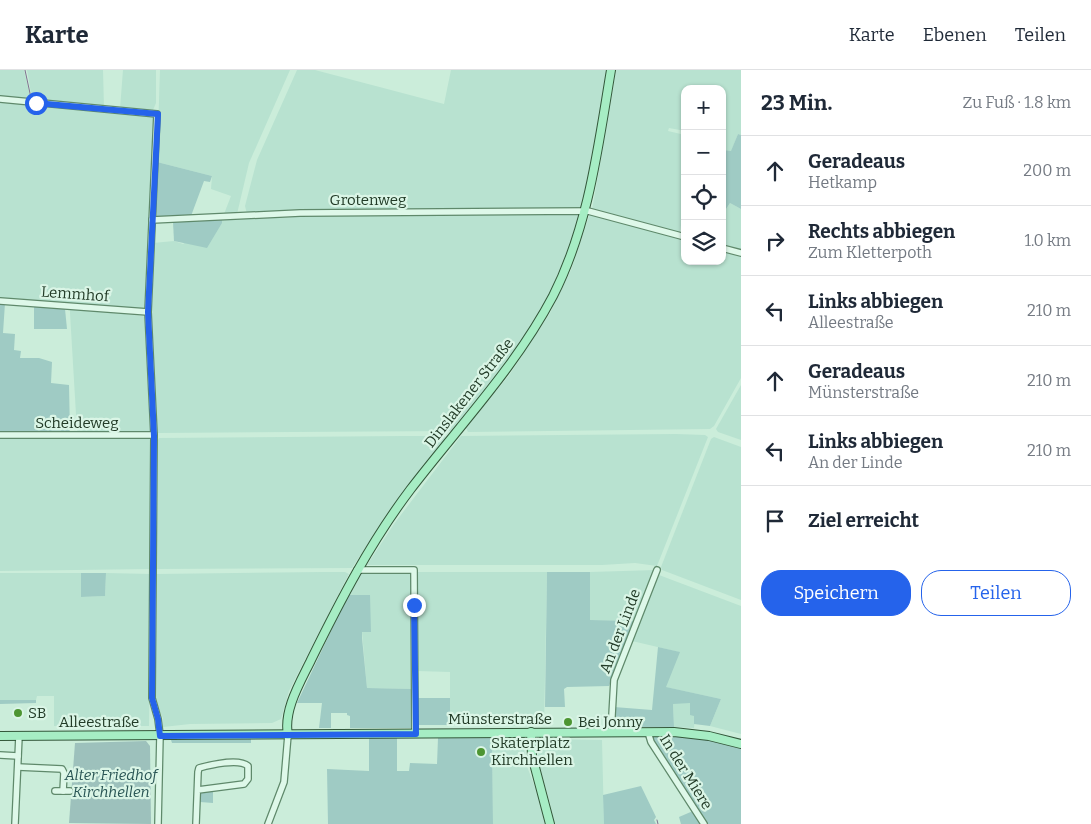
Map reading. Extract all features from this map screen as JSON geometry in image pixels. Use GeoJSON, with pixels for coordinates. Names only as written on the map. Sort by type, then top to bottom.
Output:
{"type":"FeatureCollection","features":[{"type":"Feature","properties":{"kind":"main road","name":"Dinslakener Straße"},"geometry":{"type":"LineString","coordinates":[[288,735],[292,726],[291,709],[297,690],[357,570],[409,492],[508,368],[535,328],[565,270],[585,211],[597,155],[611,70]]}},
{"type":"Feature","properties":{"kind":"main road"},"geometry":{"type":"LineString","coordinates":[[531,732],[532,756],[550,824]]}},
{"type":"Feature","properties":{"kind":"main road","name":"Münsterstraße"},"geometry":{"type":"LineString","coordinates":[[288,735],[648,732],[709,736],[741,744]]}},
{"type":"Feature","properties":{"kind":"main road","name":"Alleestraße"},"geometry":{"type":"LineString","coordinates":[[0,736],[288,735]]}},
{"type":"Feature","properties":{"kind":"street"},"geometry":{"type":"LineString","coordinates":[[0,100],[158,114],[148,312],[154,436],[152,698],[158,719],[160,736],[158,824]]}},
{"type":"Feature","properties":{"kind":"street","name":"Grotenweg"},"geometry":{"type":"LineString","coordinates":[[152,220],[300,213],[585,211],[681,236]]}},
{"type":"Feature","properties":{"kind":"street"},"geometry":{"type":"LineString","coordinates":[[726,249],[741,253]]}},
{"type":"Feature","properties":{"kind":"street","name":"Lemmhof"},"geometry":{"type":"LineString","coordinates":[[0,301],[148,312]]}},
{"type":"Feature","properties":{"kind":"street","name":"Scheideweg"},"geometry":{"type":"LineString","coordinates":[[0,435],[154,436]]}},
{"type":"Feature","properties":{"kind":"street"},"geometry":{"type":"LineString","coordinates":[[357,570],[414,570],[416,734]]}},
{"type":"Feature","properties":{"kind":"street","name":"An der Linde"},"geometry":{"type":"LineString","coordinates":[[611,733],[614,680],[657,570]]}},
{"type":"Feature","properties":{"kind":"street","name":"In der Miere"},"geometry":{"type":"LineString","coordinates":[[648,732],[651,742],[704,824]]}},
{"type":"Feature","properties":{"kind":"street"},"geometry":{"type":"LineString","coordinates":[[268,824],[284,782],[288,735]]}},
{"type":"Feature","properties":{"kind":"street"},"geometry":{"type":"LineString","coordinates":[[15,824],[19,736]]}},
{"type":"Feature","properties":{"kind":"street"},"geometry":{"type":"LineString","coordinates":[[0,755],[18,756]]}},
{"type":"Feature","properties":{"kind":"street"},"geometry":{"type":"LineString","coordinates":[[196,824],[198,772],[201,768],[235,763],[245,763],[248,766],[248,779],[244,784],[198,790]]}},
{"type":"Feature","properties":{"kind":"street"},"geometry":{"type":"LineString","coordinates":[[18,767],[62,769],[67,791],[55,791]]}},
{"type":"Feature","properties":{"kind":"green space"},"geometry":{"type":"Polygon","coordinates":[[[0,70],[24,70],[31,100],[0,97],[0,70]]]}},
{"type":"Feature","properties":{"kind":"green space"},"geometry":{"type":"Polygon","coordinates":[[[27,70],[103,70],[104,108],[32,99],[27,70]]]}},
{"type":"Feature","properties":{"kind":"green space"},"geometry":{"type":"Polygon","coordinates":[[[123,70],[156,70],[156,103],[153,110],[120,109],[123,70]]]}},
{"type":"Feature","properties":{"kind":"green space"},"geometry":{"type":"Polygon","coordinates":[[[160,70],[290,70],[249,163],[237,214],[224,214],[231,196],[211,189],[212,176],[157,162],[160,70]]]}},
{"type":"Feature","properties":{"kind":"green space"},"geometry":{"type":"Polygon","coordinates":[[[297,70],[315,70],[444,104],[451,70],[607,70],[590,176],[582,207],[579,209],[446,211],[345,209],[247,214],[245,206],[257,160],[297,70]]]}},
{"type":"Feature","properties":{"kind":"green space"},"geometry":{"type":"Polygon","coordinates":[[[616,70],[741,70],[741,135],[738,134],[731,152],[726,151],[726,85],[681,85],[681,130],[669,128],[668,131],[681,134],[680,232],[677,234],[592,210],[616,70]]]}},
{"type":"Feature","properties":{"kind":"green space"},"geometry":{"type":"Polygon","coordinates":[[[0,101],[153,115],[156,117],[147,308],[144,310],[0,299],[0,101]]]}},
{"type":"Feature","properties":{"kind":"green space"},"geometry":{"type":"Polygon","coordinates":[[[730,203],[741,209],[741,250],[726,246],[726,209],[730,203]]]}},
{"type":"Feature","properties":{"kind":"green space"},"geometry":{"type":"Polygon","coordinates":[[[592,213],[681,238],[681,265],[726,265],[726,250],[741,255],[741,378],[714,426],[710,429],[468,432],[466,428],[510,374],[550,313],[571,270],[589,216],[592,213]]]}},
{"type":"Feature","properties":{"kind":"green space"},"geometry":{"type":"Polygon","coordinates":[[[576,214],[579,216],[570,245],[550,293],[532,325],[504,366],[452,431],[158,433],[156,431],[150,311],[153,243],[174,241],[183,244],[222,220],[339,215],[576,214]]]}},
{"type":"Feature","properties":{"kind":"green space"},"geometry":{"type":"Polygon","coordinates":[[[70,310],[143,316],[146,318],[151,431],[77,431],[70,313],[70,310]]]}},
{"type":"Feature","properties":{"kind":"green space"},"geometry":{"type":"Polygon","coordinates":[[[741,385],[741,440],[718,432],[716,429],[741,385]]]}},
{"type":"Feature","properties":{"kind":"green space"},"geometry":{"type":"Polygon","coordinates":[[[705,435],[708,437],[657,566],[635,563],[602,565],[367,565],[394,524],[461,436],[705,435]]]}},
{"type":"Feature","properties":{"kind":"green space"},"geometry":{"type":"Polygon","coordinates":[[[445,436],[446,439],[397,500],[352,568],[155,569],[157,441],[159,438],[445,436]]]}},
{"type":"Feature","properties":{"kind":"green space"},"geometry":{"type":"Polygon","coordinates":[[[714,437],[741,447],[741,600],[662,570],[661,567],[711,439],[714,437]]]}},
{"type":"Feature","properties":{"kind":"green space"},"geometry":{"type":"Polygon","coordinates":[[[0,438],[149,438],[152,445],[151,569],[0,571],[0,438]]]}},
{"type":"Feature","properties":{"kind":"green space"},"geometry":{"type":"Polygon","coordinates":[[[656,570],[636,621],[590,620],[590,572],[656,570]]]}},
{"type":"Feature","properties":{"kind":"green space"},"geometry":{"type":"Polygon","coordinates":[[[345,572],[349,574],[289,691],[281,719],[272,723],[190,724],[163,727],[163,718],[155,703],[154,696],[156,574],[345,572]]]}},
{"type":"Feature","properties":{"kind":"green space"},"geometry":{"type":"Polygon","coordinates":[[[417,572],[547,572],[544,726],[450,725],[450,672],[417,671],[417,572]]]}},
{"type":"Feature","properties":{"kind":"green space"},"geometry":{"type":"Polygon","coordinates":[[[0,573],[81,573],[81,597],[105,596],[106,573],[151,574],[149,726],[54,726],[54,696],[37,696],[36,700],[0,700],[0,573]]]}},
{"type":"Feature","properties":{"kind":"green space"},"geometry":{"type":"Polygon","coordinates":[[[360,573],[411,573],[413,689],[367,688],[362,632],[371,631],[349,595],[360,573]]]}},
{"type":"Feature","properties":{"kind":"green space"},"geometry":{"type":"Polygon","coordinates":[[[659,575],[741,606],[741,734],[710,726],[721,699],[665,687],[679,652],[632,641],[659,575]]]}},
{"type":"Feature","properties":{"kind":"green space"},"geometry":{"type":"Polygon","coordinates":[[[673,703],[690,703],[695,716],[694,728],[674,727],[673,703]]]}},
{"type":"Feature","properties":{"kind":"green space"},"geometry":{"type":"Polygon","coordinates":[[[492,738],[523,741],[526,764],[542,805],[545,824],[493,824],[492,738]]]}},
{"type":"Feature","properties":{"kind":"green space"},"geometry":{"type":"Polygon","coordinates":[[[539,739],[602,740],[604,824],[553,824],[550,803],[538,763],[539,739]]]}},
{"type":"Feature","properties":{"kind":"green space","name":"Alter Friedhof Kirchhellen"},"geometry":{"type":"Polygon","coordinates":[[[146,741],[150,746],[151,824],[69,823],[75,743],[146,741]]]}},
{"type":"Feature","properties":{"kind":"shaded area"},"geometry":{"type":"Polygon","coordinates":[[[738,134],[741,135],[741,209],[730,203],[726,209],[726,150],[731,151],[738,134]]]}},
{"type":"Feature","properties":{"kind":"shaded area"},"geometry":{"type":"Polygon","coordinates":[[[157,162],[212,176],[210,182],[204,181],[191,216],[175,217],[175,215],[157,218],[154,216],[157,162]]]}},
{"type":"Feature","properties":{"kind":"shaded area"},"geometry":{"type":"Polygon","coordinates":[[[222,220],[207,248],[174,241],[173,222],[222,220]]]}},
{"type":"Feature","properties":{"kind":"shaded area"},"geometry":{"type":"Polygon","coordinates":[[[0,303],[5,303],[3,333],[15,334],[14,350],[21,351],[20,358],[39,358],[52,362],[51,383],[69,385],[70,433],[0,433],[0,303]]]}},
{"type":"Feature","properties":{"kind":"shaded area"},"geometry":{"type":"Polygon","coordinates":[[[34,306],[65,309],[67,329],[34,329],[34,306]]]}},
{"type":"Feature","properties":{"kind":"shaded area"},"geometry":{"type":"Polygon","coordinates":[[[547,572],[590,572],[590,620],[636,621],[609,686],[567,687],[564,689],[565,707],[545,707],[547,572]]]}},
{"type":"Feature","properties":{"kind":"shaded area"},"geometry":{"type":"Polygon","coordinates":[[[81,573],[106,573],[105,596],[81,597],[81,573]]]}},
{"type":"Feature","properties":{"kind":"shaded area"},"geometry":{"type":"Polygon","coordinates":[[[348,595],[370,595],[371,632],[362,632],[367,688],[413,689],[413,728],[350,728],[350,716],[347,713],[331,713],[331,728],[319,728],[322,703],[297,703],[348,595]]]}},
{"type":"Feature","properties":{"kind":"shaded area"},"geometry":{"type":"Polygon","coordinates":[[[658,647],[680,652],[666,687],[721,699],[710,726],[694,724],[694,716],[690,715],[690,703],[673,704],[674,727],[618,727],[616,724],[614,707],[652,710],[658,647]]]}},
{"type":"Feature","properties":{"kind":"shaded area"},"geometry":{"type":"Polygon","coordinates":[[[418,698],[450,698],[450,725],[418,725],[418,698]]]}},
{"type":"Feature","properties":{"kind":"shaded area"},"geometry":{"type":"Polygon","coordinates":[[[0,700],[36,700],[36,703],[0,704],[0,700]]]}},
{"type":"Feature","properties":{"kind":"shaded area"},"geometry":{"type":"Polygon","coordinates":[[[651,737],[703,738],[741,748],[741,824],[706,824],[651,737]]]}},
{"type":"Feature","properties":{"kind":"shaded area"},"geometry":{"type":"Polygon","coordinates":[[[369,738],[397,738],[397,771],[409,771],[410,763],[437,764],[438,738],[492,738],[493,824],[328,824],[327,769],[369,771],[369,738]]]}},
{"type":"Feature","properties":{"kind":"shaded area"},"geometry":{"type":"Polygon","coordinates":[[[251,739],[251,743],[172,743],[171,740],[251,739]]]}},
{"type":"Feature","properties":{"kind":"shaded area"},"geometry":{"type":"Polygon","coordinates":[[[641,786],[656,817],[654,820],[656,824],[604,824],[603,795],[641,786]]]}},
{"type":"Feature","properties":{"kind":"shaded area"},"geometry":{"type":"Polygon","coordinates":[[[213,791],[213,803],[200,802],[201,793],[213,791]]]}},
{"type":"Feature","properties":{"kind":"shaded area"},"geometry":{"type":"Polygon","coordinates":[[[693,811],[701,824],[681,824],[679,817],[693,811]]]}},
{"type":"Feature","properties":{"kind":"waterway"},"geometry":{"type":"LineString","coordinates":[[25,70],[31,98]]}},
{"type":"Feature","properties":{"kind":"waterway"},"geometry":{"type":"LineString","coordinates":[[657,820],[658,824]]}},
{"type":"Feature","properties":{"kind":"place","name":"SB"},"geometry":{"type":"Point","coordinates":[18,713]}},
{"type":"Feature","properties":{"kind":"place","name":"Bei Jonny"},"geometry":{"type":"Point","coordinates":[568,722]}},
{"type":"Feature","properties":{"kind":"place","name":"Skaterplatz Kirchhellen"},"geometry":{"type":"Point","coordinates":[481,752]}},
{"type":"Feature","properties":{"kind":"route"},"geometry":{"type":"LineString","coordinates":[[36,103],[158,114],[148,312],[154,436],[152,698],[158,719],[160,736],[416,734],[414,605]]}}]}
